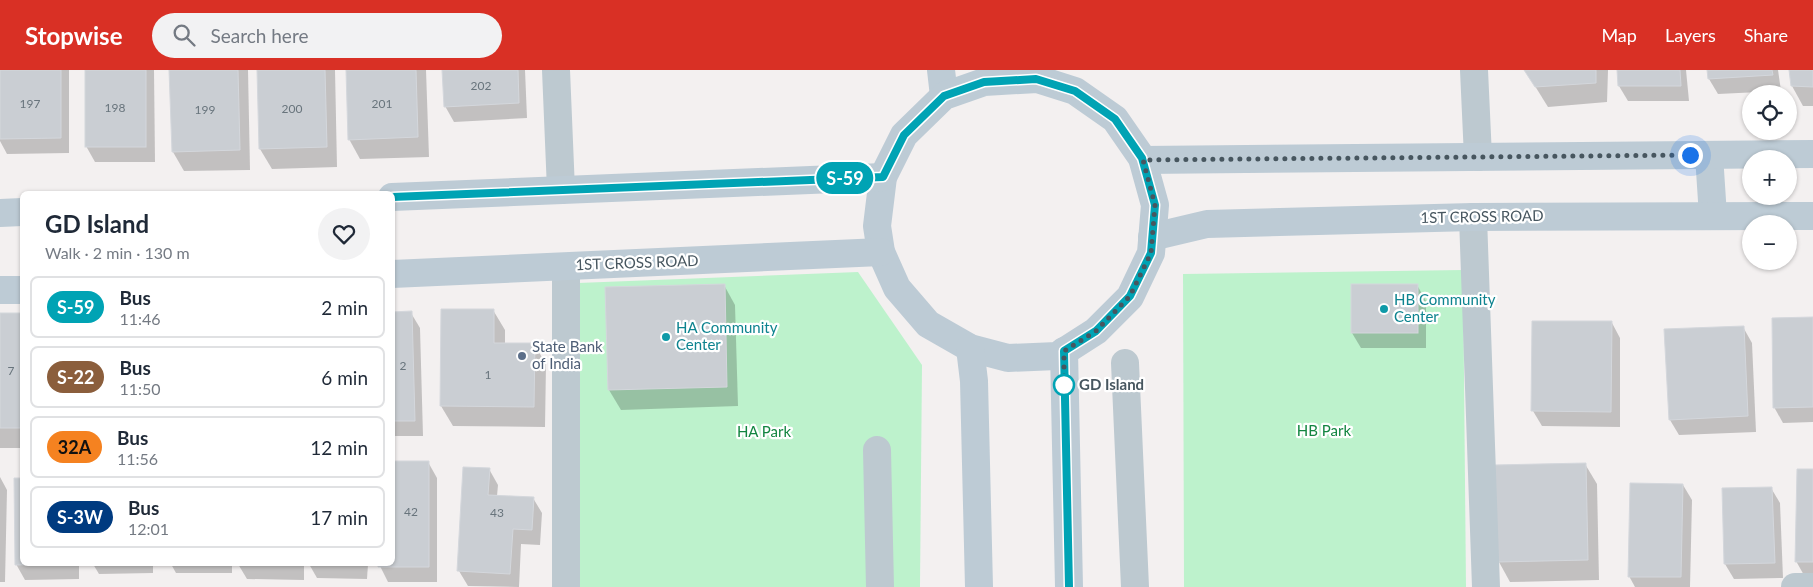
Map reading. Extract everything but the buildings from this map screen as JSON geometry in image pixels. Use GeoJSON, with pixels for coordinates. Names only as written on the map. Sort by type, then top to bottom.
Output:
{"type":"FeatureCollection","features":[{"type":"Feature","properties":{"kind":"street"},"geometry":{"type":"LineString","coordinates":[[556,70],[561,190]]}},
{"type":"Feature","properties":{"kind":"street"},"geometry":{"type":"LineString","coordinates":[[1474,70],[1478,157]]}},
{"type":"Feature","properties":{"kind":"street"},"geometry":{"type":"LineString","coordinates":[[1036,74],[1075,91],[1115,119],[1143,160],[1155,205],[1151,253],[1130,296],[1096,331],[1057,356],[1008,358],[970,348],[928,324],[897,288],[881,252],[877,226],[883,177],[904,135],[942,83],[984,82],[1036,74]]}},
{"type":"Feature","properties":{"kind":"street"},"geometry":{"type":"LineString","coordinates":[[1143,160],[1813,154]]}},
{"type":"Feature","properties":{"kind":"street"},"geometry":{"type":"LineString","coordinates":[[1709,155],[1713,216]]}},
{"type":"Feature","properties":{"kind":"street"},"geometry":{"type":"LineString","coordinates":[[395,197],[883,177]]}},
{"type":"Feature","properties":{"kind":"street"},"geometry":{"type":"LineString","coordinates":[[0,213],[20,212]]}},
{"type":"Feature","properties":{"kind":"street","name":"1ST CROSS ROAD"},"geometry":{"type":"LineString","coordinates":[[1152,237],[1207,224],[1473,217],[1813,216]]}},
{"type":"Feature","properties":{"kind":"street"},"geometry":{"type":"LineString","coordinates":[[1473,217],[1486,587]]}},
{"type":"Feature","properties":{"kind":"street","name":"1ST CROSS ROAD"},"geometry":{"type":"LineString","coordinates":[[395,274],[881,252]]}},
{"type":"Feature","properties":{"kind":"street"},"geometry":{"type":"LineString","coordinates":[[566,266],[566,587]]}},
{"type":"Feature","properties":{"kind":"street"},"geometry":{"type":"LineString","coordinates":[[0,290],[20,290]]}},
{"type":"Feature","properties":{"kind":"street"},"geometry":{"type":"LineString","coordinates":[[970,348],[974,381],[978,587]]}},
{"type":"Feature","properties":{"kind":"street"},"geometry":{"type":"LineString","coordinates":[[1064,351],[1069,587]]}},
{"type":"Feature","properties":{"kind":"street"},"geometry":{"type":"LineString","coordinates":[[1125,363],[1135,587]]}},
{"type":"Feature","properties":{"kind":"street"},"geometry":{"type":"LineString","coordinates":[[877,450],[880,587]]}},
{"type":"Feature","properties":{"kind":"street"},"geometry":{"type":"LineString","coordinates":[[1795,587],[1813,587]]}},
{"type":"Feature","properties":{"kind":"green space","name":"HB Park"},"geometry":{"type":"Polygon","coordinates":[[[1463,270],[1466,587],[1184,587],[1183,274],[1463,270]]]}},
{"type":"Feature","properties":{"kind":"green space","name":"HA Park"},"geometry":{"type":"Polygon","coordinates":[[[858,272],[922,365],[920,587],[579,587],[578,283],[858,272]]]}},
{"type":"Feature","properties":{"kind":"bus line","name":"S-59"},"geometry":{"type":"LineString","coordinates":[[395,197],[883,177],[904,135],[944,96],[984,82],[1028,79],[1036,79],[1075,91],[1115,119],[1142,158],[1155,205],[1151,253],[1130,296],[1096,331],[1064,351],[1069,587]]}},
{"type":"Feature","properties":{"kind":"place","name":"HB Community Center"},"geometry":{"type":"Point","coordinates":[1384,309]}},
{"type":"Feature","properties":{"kind":"place","name":"HA Community Center"},"geometry":{"type":"Point","coordinates":[666,337]}},
{"type":"Feature","properties":{"kind":"place","name":"State Bank of India"},"geometry":{"type":"Point","coordinates":[522,356]}},
{"type":"Feature","properties":{"kind":"place","name":"GD Island"},"geometry":{"type":"Point","coordinates":[1064,385]}},
{"type":"Feature","properties":{"kind":"route"},"geometry":{"type":"LineString","coordinates":[[1064,385],[1064,351],[1096,331],[1130,296],[1151,253],[1155,205],[1143,160],[1690,155]]}}]}
